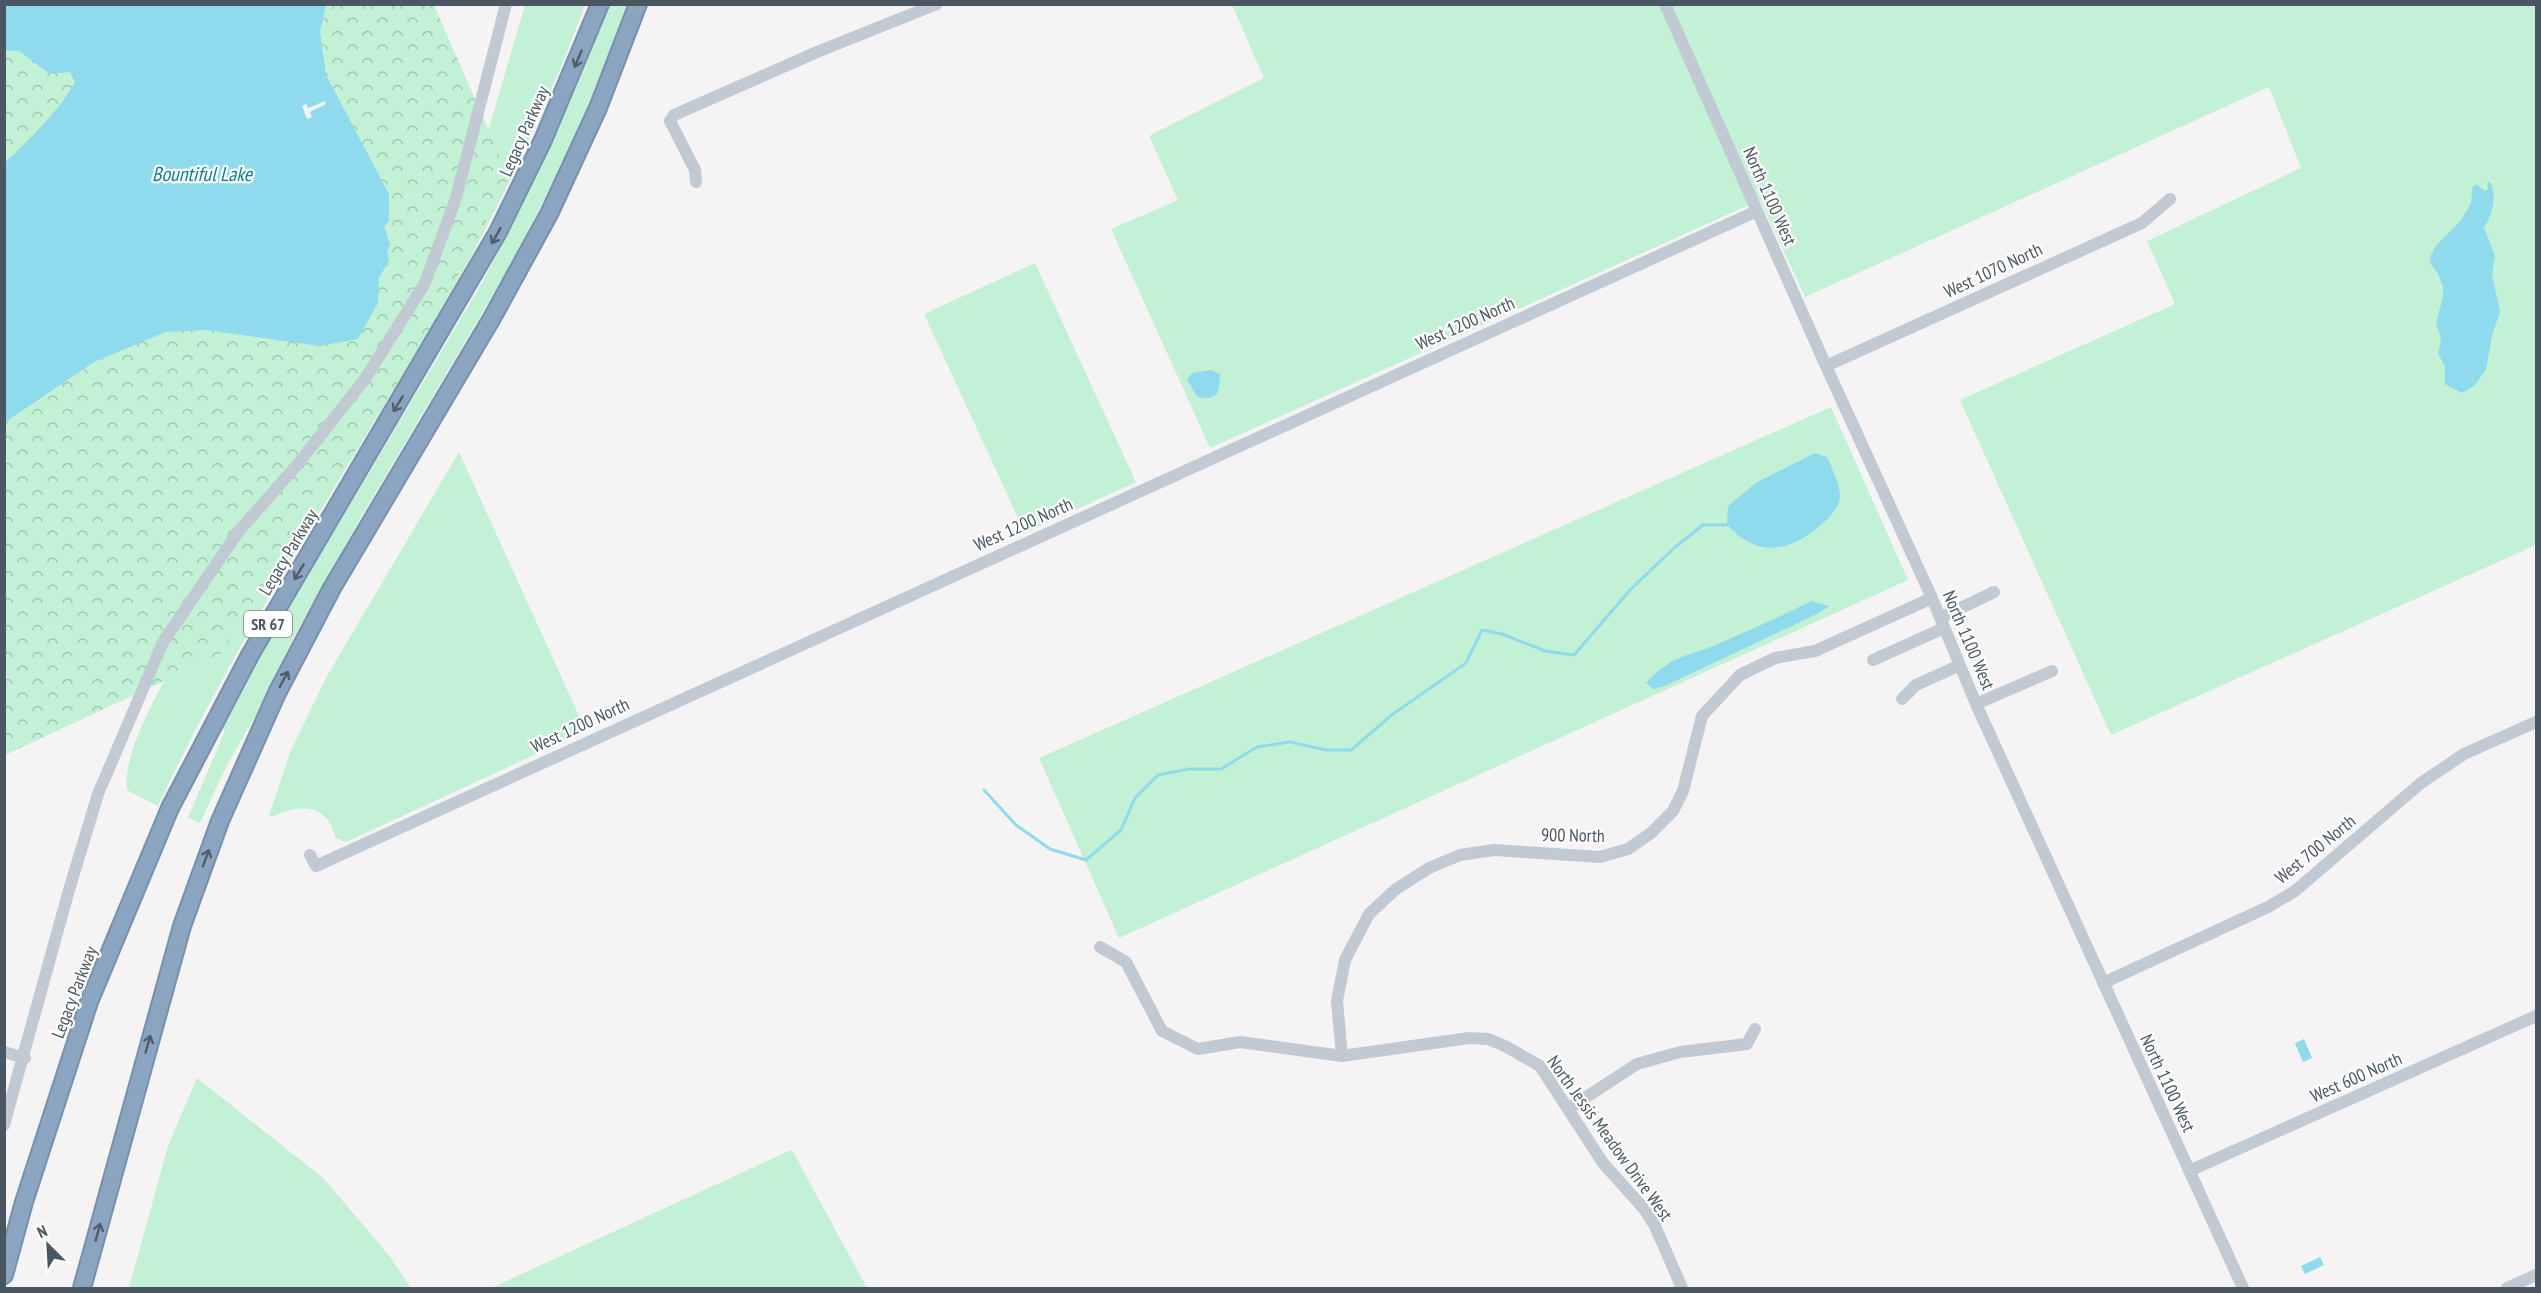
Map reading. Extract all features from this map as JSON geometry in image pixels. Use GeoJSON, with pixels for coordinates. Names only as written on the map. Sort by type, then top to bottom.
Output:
{"type":"FeatureCollection","features":[{"type":"Feature","properties":{"kind":"highway","name":"Legacy Parkway"},"geometry":{"type":"LineString","coordinates":[[4,1275],[24,1202],[89,1002],[170,808],[250,655],[498,232],[543,140],[600,4]]}},
{"type":"Feature","properties":{"kind":"highway","name":"SR 67"},"geometry":{"type":"LineString","coordinates":[[82,1288],[182,926],[220,821],[277,693],[332,588],[492,318],[549,214],[598,108],[638,4]]}},
{"type":"Feature","properties":{"kind":"street"},"geometry":{"type":"LineString","coordinates":[[4,1125],[25,1058],[69,890],[98,794],[163,642],[238,532],[297,465],[364,379],[425,283],[456,198],[506,4]]}},
{"type":"Feature","properties":{"kind":"street"},"geometry":{"type":"LineString","coordinates":[[696,182],[695,170],[670,121],[674,115],[817,52],[937,4]]}},
{"type":"Feature","properties":{"kind":"street","name":"North 1100 West"},"geometry":{"type":"LineString","coordinates":[[1665,4],[1932,598],[1976,704],[2243,1288]]}},
{"type":"Feature","properties":{"kind":"street","name":"West 1070 North"},"geometry":{"type":"LineString","coordinates":[[1826,366],[2142,223],[2170,200]]}},
{"type":"Feature","properties":{"kind":"street","name":"West 1200 North"},"geometry":{"type":"LineString","coordinates":[[310,855],[316,866],[1757,211]]}},
{"type":"Feature","properties":{"kind":"street"},"geometry":{"type":"LineString","coordinates":[[1873,660],[1994,592]]}},
{"type":"Feature","properties":{"kind":"street","name":"900 North"},"geometry":{"type":"LineString","coordinates":[[1342,1056],[1338,1001],[1345,960],[1369,914],[1396,889],[1429,868],[1460,855],[1494,850],[1600,857],[1628,849],[1651,833],[1673,811],[1683,790],[1702,716],[1740,675],[1775,658],[1815,651],[1932,598]]}},
{"type":"Feature","properties":{"kind":"street"},"geometry":{"type":"LineString","coordinates":[[1902,699],[1916,685],[1960,666]]}},
{"type":"Feature","properties":{"kind":"street"},"geometry":{"type":"LineString","coordinates":[[1976,704],[2052,671]]}},
{"type":"Feature","properties":{"kind":"street","name":"West 700 North"},"geometry":{"type":"LineString","coordinates":[[2103,983],[2268,907],[2295,891],[2421,783],[2464,754],[2536,722]]}},
{"type":"Feature","properties":{"kind":"street","name":"North Jessis Meadow Drive West"},"geometry":{"type":"LineString","coordinates":[[1100,946],[1126,962],[1162,1031],[1198,1049],[1240,1042],[1342,1056],[1468,1038],[1488,1039],[1505,1046],[1539,1066],[1603,1164],[1645,1210],[1682,1288]]}},
{"type":"Feature","properties":{"kind":"street","name":"West 600 North"},"geometry":{"type":"LineString","coordinates":[[2189,1171],[2536,1016]]}},
{"type":"Feature","properties":{"kind":"street"},"geometry":{"type":"LineString","coordinates":[[1568,1109],[1637,1064],[1680,1052],[1747,1044],[1755,1029]]}},
{"type":"Feature","properties":{"kind":"street"},"geometry":{"type":"LineString","coordinates":[[4,1052],[25,1058]]}},
{"type":"Feature","properties":{"kind":"street"},"geometry":{"type":"LineString","coordinates":[[2507,1288],[2536,1275]]}},
{"type":"Feature","properties":{"kind":"green space"},"geometry":{"type":"Polygon","coordinates":[[[4,5],[434,5],[509,177],[431,327],[366,433],[220,655],[5,755],[4,5]]]}},
{"type":"Feature","properties":{"kind":"green space"},"geometry":{"type":"Polygon","coordinates":[[[525,5],[585,5],[536,125],[479,242],[256,620],[189,743],[158,806],[127,790],[127,774],[131,757],[145,719],[180,652],[481,155],[525,5]]]}},
{"type":"Feature","properties":{"kind":"green space"},"geometry":{"type":"Polygon","coordinates":[[[609,5],[628,5],[602,76],[575,138],[518,252],[360,519],[297,631],[258,711],[225,769],[200,823],[188,818],[225,731],[221,729],[255,664],[478,290],[548,149],[609,5]]]}},
{"type":"Feature","properties":{"kind":"green space"},"geometry":{"type":"Polygon","coordinates":[[[1232,5],[2536,5],[2536,545],[2111,735],[1960,400],[2175,304],[2147,241],[2301,168],[2269,87],[1805,297],[1760,200],[1210,448],[1111,229],[1178,200],[1149,136],[1264,78],[1232,5]]]}},
{"type":"Feature","properties":{"kind":"green space"},"geometry":{"type":"Polygon","coordinates":[[[1035,263],[1136,482],[1025,533],[924,314],[1035,263]]]}},
{"type":"Feature","properties":{"kind":"green space"},"geometry":{"type":"Polygon","coordinates":[[[1831,407],[1908,580],[1119,938],[1039,758],[1831,407]]]}},
{"type":"Feature","properties":{"kind":"green space"},"geometry":{"type":"Polygon","coordinates":[[[459,452],[586,731],[346,842],[336,838],[326,818],[312,809],[288,810],[273,817],[269,815],[291,750],[326,678],[459,452]]]}},
{"type":"Feature","properties":{"kind":"green space"},"geometry":{"type":"Polygon","coordinates":[[[197,1078],[323,1178],[388,1254],[411,1288],[129,1288],[168,1146],[197,1078]]]}},
{"type":"Feature","properties":{"kind":"green space"},"geometry":{"type":"Polygon","coordinates":[[[791,1150],[867,1288],[491,1288],[791,1150]]]}},
{"type":"Feature","properties":{"kind":"water","name":"Bountiful Lake"},"geometry":{"type":"Polygon","coordinates":[[[5,5],[326,5],[320,32],[326,75],[389,194],[389,221],[384,226],[390,245],[387,251],[389,261],[379,278],[378,303],[358,339],[320,346],[206,330],[166,332],[94,362],[10,419],[5,426],[5,162],[43,124],[75,82],[70,72],[50,74],[19,51],[5,50],[5,5]]]}},
{"type":"Feature","properties":{"kind":"water"},"geometry":{"type":"Polygon","coordinates":[[[2490,182],[2494,193],[2493,205],[2484,227],[2495,256],[2492,275],[2500,312],[2492,335],[2486,370],[2474,386],[2462,393],[2445,384],[2445,367],[2438,353],[2441,339],[2436,323],[2443,297],[2443,287],[2431,264],[2430,257],[2435,247],[2461,220],[2471,203],[2473,186],[2477,185],[2485,191],[2488,189],[2487,183],[2490,182]]]}},
{"type":"Feature","properties":{"kind":"water"},"geometry":{"type":"Polygon","coordinates":[[[1211,370],[1220,374],[1218,391],[1214,396],[1197,397],[1187,379],[1192,373],[1211,370]]]}},
{"type":"Feature","properties":{"kind":"water"},"geometry":{"type":"Polygon","coordinates":[[[1815,453],[1827,457],[1840,492],[1840,500],[1831,515],[1811,533],[1787,545],[1775,548],[1763,547],[1739,536],[1727,525],[1728,506],[1757,482],[1815,453]]]}},
{"type":"Feature","properties":{"kind":"water"},"geometry":{"type":"Polygon","coordinates":[[[1811,601],[1829,606],[1817,614],[1665,686],[1653,689],[1646,683],[1664,667],[1680,658],[1718,644],[1811,601]]]}},
{"type":"Feature","properties":{"kind":"water"},"geometry":{"type":"Polygon","coordinates":[[[2304,1039],[2312,1058],[2303,1062],[2295,1043],[2304,1039]]]}},
{"type":"Feature","properties":{"kind":"water"},"geometry":{"type":"Polygon","coordinates":[[[2320,1257],[2324,1265],[2305,1274],[2301,1266],[2320,1257]]]}},
{"type":"Feature","properties":{"kind":"pier"},"geometry":{"type":"Polygon","coordinates":[[[325,101],[326,104],[310,112],[312,117],[307,119],[302,106],[306,104],[308,108],[325,101]]]}},
{"type":"Feature","properties":{"kind":"waterway"},"geometry":{"type":"LineString","coordinates":[[984,790],[1016,825],[1050,849],[1086,860],[1121,830],[1135,798],[1158,775],[1189,769],[1221,769],[1257,747],[1290,742],[1326,750],[1351,750],[1393,714],[1466,663],[1482,630],[1502,634],[1545,651],[1574,655],[1631,589],[1673,549],[1703,525],[1727,525]]}}]}
